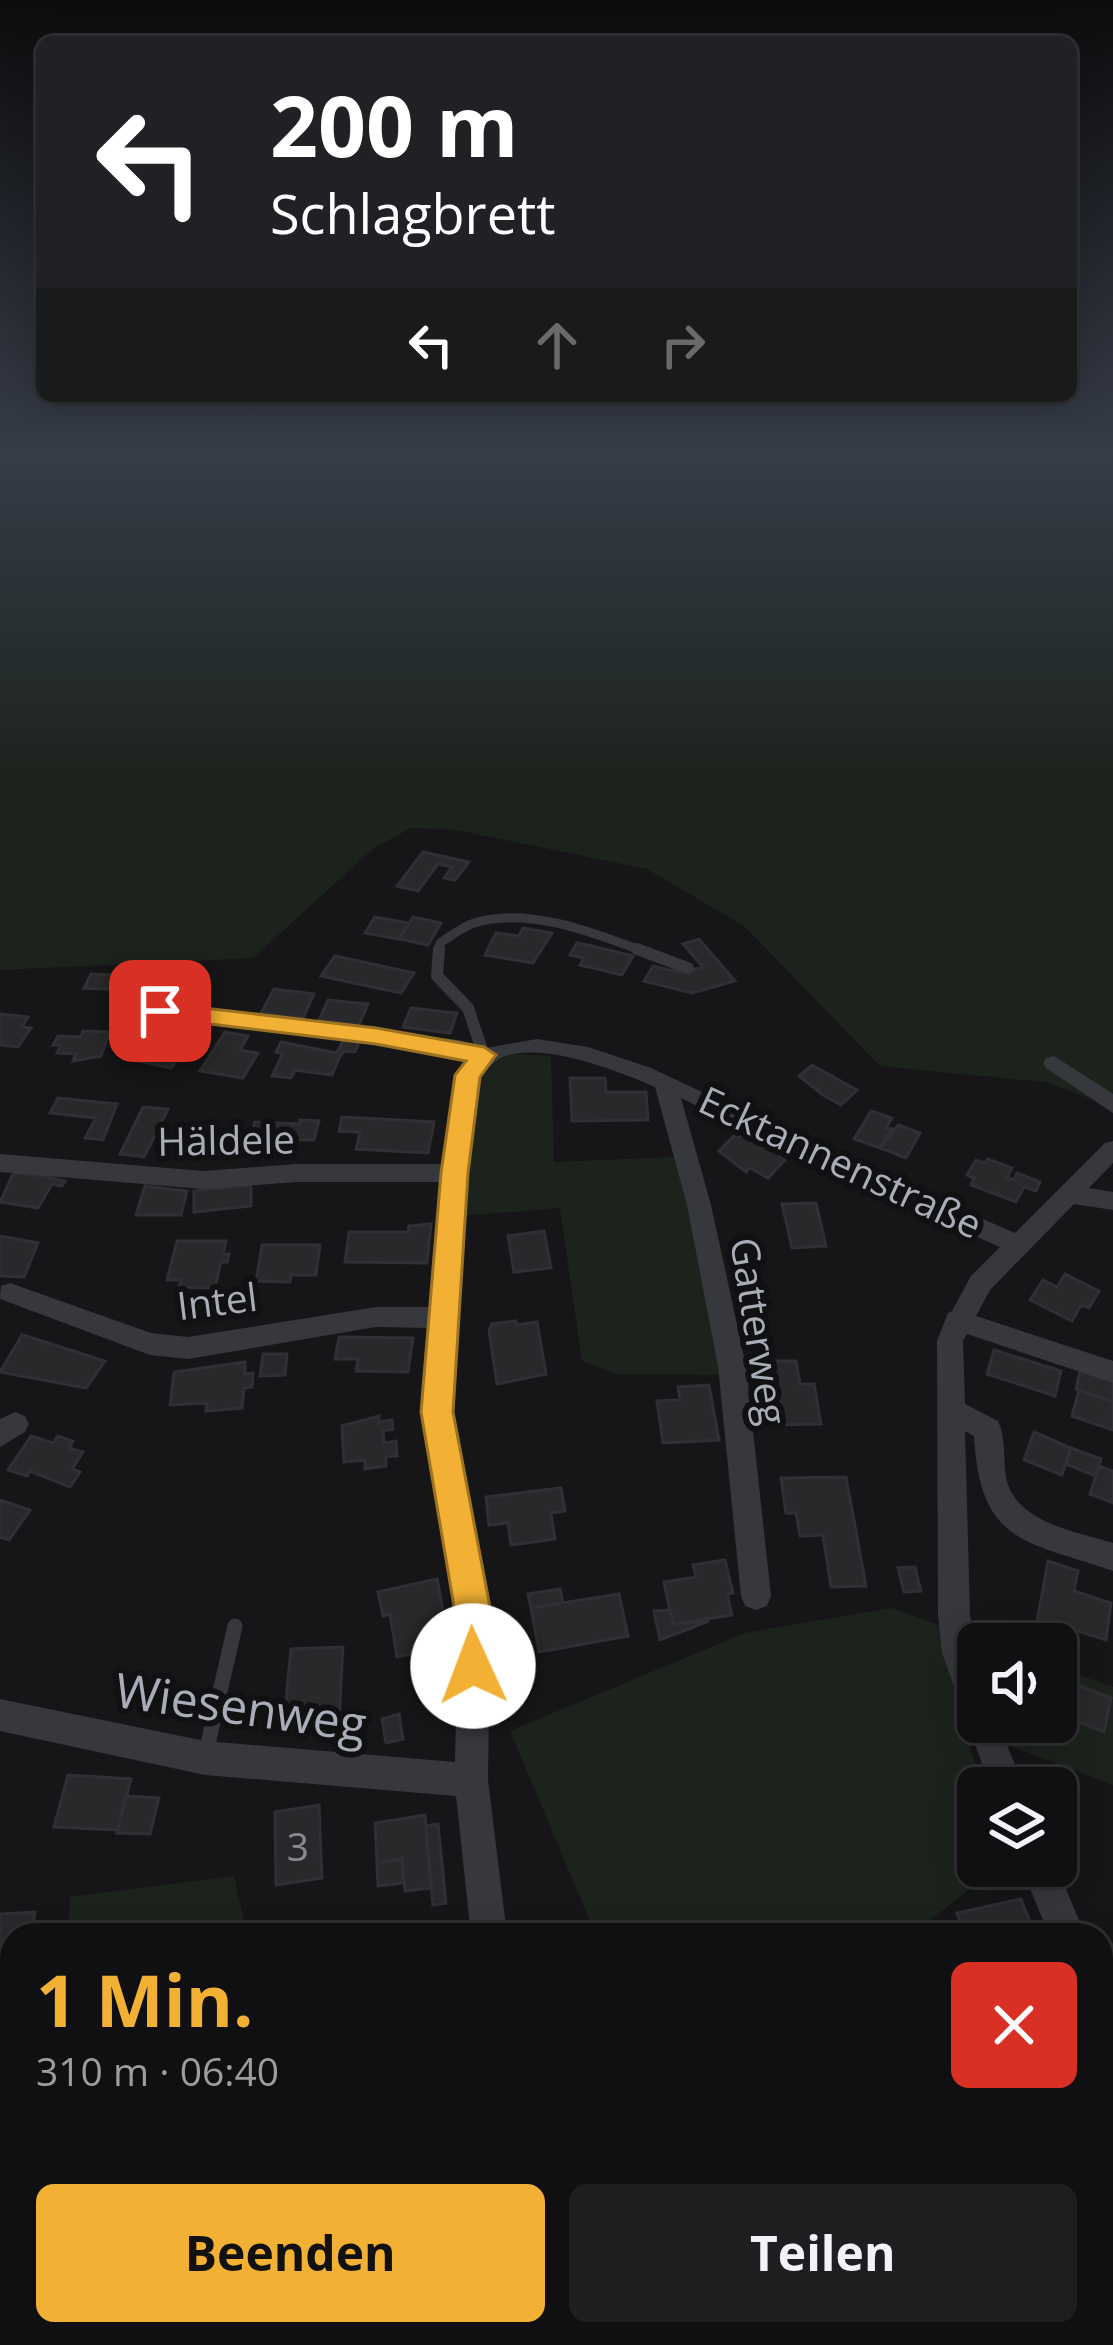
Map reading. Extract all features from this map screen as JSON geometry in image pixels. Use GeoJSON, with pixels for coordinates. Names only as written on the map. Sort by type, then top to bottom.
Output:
{"type":"FeatureCollection","features":[{"type":"Feature","properties":{"kind":"street","name":"Ecktannenstraße"},"geometry":{"type":"LineString","coordinates":[[121,1008],[335,1031],[484,1055],[496,1048],[537,1047],[665,1082],[1016,1245]]}},
{"type":"Feature","properties":{"kind":"street"},"geometry":{"type":"LineString","coordinates":[[484,1055],[468,1075],[454,1173],[437,1412],[474,1618],[472,1780],[488,1923]]}},
{"type":"Feature","properties":{"kind":"street"},"geometry":{"type":"LineString","coordinates":[[1054,1063],[1113,1105]]}},
{"type":"Feature","properties":{"kind":"street","name":"Gatterweg"},"geometry":{"type":"LineString","coordinates":[[665,1082],[699,1205],[732,1366],[756,1596]]}},
{"type":"Feature","properties":{"kind":"street","name":"Ecktannenstraße"},"geometry":{"type":"LineString","coordinates":[[957,1638],[948,1409],[950,1341],[980,1283],[1113,1149]]}},
{"type":"Feature","properties":{"kind":"street","name":"Häldele"},"geometry":{"type":"LineString","coordinates":[[0,1163],[202,1180],[296,1173],[454,1173]]}},
{"type":"Feature","properties":{"kind":"street"},"geometry":{"type":"LineString","coordinates":[[1070,1194],[1113,1201]]}},
{"type":"Feature","properties":{"kind":"street","name":"Intel"},"geometry":{"type":"LineString","coordinates":[[10,1293],[150,1344],[188,1348],[376,1316],[442,1318]]}},
{"type":"Feature","properties":{"kind":"street"},"geometry":{"type":"LineString","coordinates":[[957,1321],[1113,1372]]}},
{"type":"Feature","properties":{"kind":"street"},"geometry":{"type":"LineString","coordinates":[[948,1409],[988,1429],[993,1484],[1009,1515],[1113,1556]]}},
{"type":"Feature","properties":{"kind":"street","name":"Wiesenweg"},"geometry":{"type":"LineString","coordinates":[[0,1715],[205,1758],[472,1780]]}},
{"type":"Feature","properties":{"kind":"street"},"geometry":{"type":"LineString","coordinates":[[1048,1887],[1062,1923]]}},
{"type":"Feature","properties":{"kind":"lane"},"geometry":{"type":"LineString","coordinates":[[484,1055],[465,1004],[443,988],[435,973],[440,943],[472,924],[525,920],[642,950],[688,968]]}},
{"type":"Feature","properties":{"kind":"lane"},"geometry":{"type":"LineString","coordinates":[[205,1758],[235,1626]]}},
{"type":"Feature","properties":{"kind":"shaded area"},"geometry":{"type":"Polygon","coordinates":[[[0,562],[1113,562],[1113,1107],[1045,1082],[880,1066],[744,926],[647,869],[456,830],[411,828],[374,848],[253,958],[0,970],[0,562]]]}},
{"type":"Feature","properties":{"kind":"shaded area"},"geometry":{"type":"Polygon","coordinates":[[[514,1054],[551,1056],[554,1162],[677,1157],[723,1375],[616,1374],[582,1361],[560,1208],[460,1216],[463,1147],[472,1099],[495,1064],[514,1054]]]}},
{"type":"Feature","properties":{"kind":"shaded area"},"geometry":{"type":"Polygon","coordinates":[[[891,1608],[957,1632],[957,1743],[969,1743],[976,1767],[957,1767],[957,1887],[972,1887],[927,1923],[591,1923],[510,1731],[745,1633],[891,1608]]]}},
{"type":"Feature","properties":{"kind":"shaded area"},"geometry":{"type":"Polygon","coordinates":[[[1077,1674],[1113,1687],[1113,1785],[1077,1771],[1077,1767],[1003,1743],[1077,1743],[1077,1674]]]}},
{"type":"Feature","properties":{"kind":"shaded area"},"geometry":{"type":"Polygon","coordinates":[[[234,1876],[244,1923],[69,1923],[70,1897],[234,1876]]]}},
{"type":"Feature","properties":{"kind":"building"},"geometry":{"type":"Polygon","coordinates":[[[423,852],[469,862],[455,880],[444,878],[452,867],[438,864],[418,891],[397,886],[423,852]]]}},
{"type":"Feature","properties":{"kind":"building"},"geometry":{"type":"Polygon","coordinates":[[[375,917],[409,923],[399,939],[365,933],[375,917]]]}},
{"type":"Feature","properties":{"kind":"building"},"geometry":{"type":"Polygon","coordinates":[[[413,917],[441,923],[428,945],[399,939],[413,917]]]}},
{"type":"Feature","properties":{"kind":"building"},"geometry":{"type":"Polygon","coordinates":[[[523,928],[552,933],[533,963],[485,955],[496,933],[519,936],[523,928]]]}},
{"type":"Feature","properties":{"kind":"building"},"geometry":{"type":"Polygon","coordinates":[[[699,939],[735,981],[692,993],[644,981],[653,966],[682,973],[703,967],[683,944],[699,939]]]}},
{"type":"Feature","properties":{"kind":"building"},"geometry":{"type":"Polygon","coordinates":[[[577,943],[633,956],[622,975],[580,965],[584,958],[570,955],[577,943]]]}},
{"type":"Feature","properties":{"kind":"building"},"geometry":{"type":"Polygon","coordinates":[[[335,956],[414,973],[401,993],[321,976],[335,956]]]}},
{"type":"Feature","properties":{"kind":"building"},"geometry":{"type":"Polygon","coordinates":[[[136,972],[194,977],[189,986],[129,987],[136,972]]]}},
{"type":"Feature","properties":{"kind":"building"},"geometry":{"type":"Polygon","coordinates":[[[91,974],[135,976],[128,990],[84,988],[91,974]]]}},
{"type":"Feature","properties":{"kind":"building"},"geometry":{"type":"Polygon","coordinates":[[[274,989],[314,994],[303,1018],[261,1013],[274,989]]]}},
{"type":"Feature","properties":{"kind":"building"},"geometry":{"type":"Polygon","coordinates":[[[328,1000],[368,1004],[359,1025],[319,1020],[328,1000]]]}},
{"type":"Feature","properties":{"kind":"building"},"geometry":{"type":"Polygon","coordinates":[[[411,1008],[457,1013],[450,1033],[403,1027],[411,1008]]]}},
{"type":"Feature","properties":{"kind":"building"},"geometry":{"type":"Polygon","coordinates":[[[0,1014],[28,1017],[22,1027],[31,1028],[18,1047],[0,1045],[0,1014]]]}},
{"type":"Feature","properties":{"kind":"building"},"geometry":{"type":"Polygon","coordinates":[[[165,1024],[192,1025],[178,1043],[154,1038],[165,1024]]]}},
{"type":"Feature","properties":{"kind":"building"},"geometry":{"type":"Polygon","coordinates":[[[83,1031],[110,1032],[101,1056],[73,1061],[76,1054],[57,1053],[61,1045],[53,1045],[58,1036],[81,1037],[83,1031]]]}},
{"type":"Feature","properties":{"kind":"building"},"geometry":{"type":"Polygon","coordinates":[[[225,1032],[248,1036],[240,1050],[258,1053],[243,1078],[200,1071],[225,1032]]]}},
{"type":"Feature","properties":{"kind":"building"},"geometry":{"type":"Polygon","coordinates":[[[154,1038],[188,1046],[171,1068],[135,1060],[154,1038]]]}},
{"type":"Feature","properties":{"kind":"building"},"geometry":{"type":"Polygon","coordinates":[[[344,1038],[360,1040],[355,1052],[340,1056],[332,1075],[295,1070],[291,1078],[272,1076],[283,1053],[276,1052],[281,1042],[337,1053],[344,1038]]]}},
{"type":"Feature","properties":{"kind":"building"},"geometry":{"type":"Polygon","coordinates":[[[812,1065],[857,1090],[841,1105],[823,1095],[799,1076],[812,1065]]]}},
{"type":"Feature","properties":{"kind":"building"},"geometry":{"type":"Polygon","coordinates":[[[570,1078],[605,1078],[606,1092],[646,1092],[648,1120],[572,1121],[570,1078]]]}},
{"type":"Feature","properties":{"kind":"building"},"geometry":{"type":"Polygon","coordinates":[[[58,1098],[117,1104],[103,1140],[85,1138],[96,1118],[50,1113],[58,1098]]]}},
{"type":"Feature","properties":{"kind":"building"},"geometry":{"type":"Polygon","coordinates":[[[143,1107],[168,1109],[144,1157],[120,1154],[143,1107]]]}},
{"type":"Feature","properties":{"kind":"building"},"geometry":{"type":"Polygon","coordinates":[[[871,1111],[892,1118],[886,1128],[892,1129],[880,1148],[854,1139],[871,1111]]]}},
{"type":"Feature","properties":{"kind":"building"},"geometry":{"type":"Polygon","coordinates":[[[342,1117],[434,1122],[428,1153],[356,1149],[360,1132],[339,1131],[342,1117]]]}},
{"type":"Feature","properties":{"kind":"building"},"geometry":{"type":"Polygon","coordinates":[[[300,1120],[319,1121],[314,1140],[297,1140],[294,1150],[258,1148],[262,1135],[251,1135],[255,1122],[299,1124],[300,1120]]]}},
{"type":"Feature","properties":{"kind":"building"},"geometry":{"type":"Polygon","coordinates":[[[898,1125],[920,1133],[906,1158],[880,1148],[898,1125]]]}},
{"type":"Feature","properties":{"kind":"building"},"geometry":{"type":"Polygon","coordinates":[[[736,1134],[785,1160],[768,1178],[750,1168],[746,1172],[719,1151],[736,1134]]]}},
{"type":"Feature","properties":{"kind":"building"},"geometry":{"type":"Polygon","coordinates":[[[988,1159],[1012,1168],[1007,1177],[1014,1180],[1017,1173],[1040,1182],[1036,1191],[1024,1187],[1016,1202],[971,1185],[974,1178],[967,1175],[976,1160],[985,1163],[988,1159]]]}},
{"type":"Feature","properties":{"kind":"building"},"geometry":{"type":"Polygon","coordinates":[[[14,1172],[65,1181],[62,1186],[52,1184],[38,1208],[0,1202],[14,1172]]]}},
{"type":"Feature","properties":{"kind":"building"},"geometry":{"type":"Polygon","coordinates":[[[251,1185],[251,1206],[194,1212],[194,1191],[251,1185]]]}},
{"type":"Feature","properties":{"kind":"building"},"geometry":{"type":"Polygon","coordinates":[[[145,1186],[187,1191],[181,1215],[136,1215],[145,1186]]]}},
{"type":"Feature","properties":{"kind":"building"},"geometry":{"type":"Polygon","coordinates":[[[816,1203],[826,1246],[792,1248],[782,1204],[816,1203]]]}},
{"type":"Feature","properties":{"kind":"building"},"geometry":{"type":"Polygon","coordinates":[[[431,1224],[427,1263],[345,1262],[349,1232],[408,1232],[409,1226],[431,1224]]]}},
{"type":"Feature","properties":{"kind":"building"},"geometry":{"type":"Polygon","coordinates":[[[544,1231],[551,1268],[514,1272],[508,1236],[544,1231]]]}},
{"type":"Feature","properties":{"kind":"building"},"geometry":{"type":"Polygon","coordinates":[[[0,1236],[38,1243],[24,1277],[0,1276],[0,1236]]]}},
{"type":"Feature","properties":{"kind":"building"},"geometry":{"type":"Polygon","coordinates":[[[177,1241],[226,1241],[223,1254],[229,1254],[227,1262],[221,1262],[215,1288],[179,1287],[181,1280],[167,1280],[177,1241]]]}},
{"type":"Feature","properties":{"kind":"building"},"geometry":{"type":"Polygon","coordinates":[[[262,1245],[320,1245],[316,1275],[291,1275],[290,1282],[256,1281],[262,1245]]]}},
{"type":"Feature","properties":{"kind":"building"},"geometry":{"type":"Polygon","coordinates":[[[1065,1274],[1099,1291],[1089,1308],[1081,1305],[1072,1321],[1030,1300],[1043,1280],[1057,1287],[1065,1274]]]}},
{"type":"Feature","properties":{"kind":"building"},"geometry":{"type":"Polygon","coordinates":[[[516,1321],[517,1325],[537,1322],[546,1374],[497,1384],[489,1331],[492,1324],[516,1321]]]}},
{"type":"Feature","properties":{"kind":"building"},"geometry":{"type":"Polygon","coordinates":[[[22,1335],[105,1361],[86,1388],[0,1372],[22,1335]]]}},
{"type":"Feature","properties":{"kind":"building"},"geometry":{"type":"Polygon","coordinates":[[[339,1337],[413,1338],[408,1372],[356,1371],[358,1359],[335,1359],[339,1337]]]}},
{"type":"Feature","properties":{"kind":"building"},"geometry":{"type":"Polygon","coordinates":[[[994,1350],[1061,1371],[1055,1396],[987,1374],[994,1350]]]}},
{"type":"Feature","properties":{"kind":"building"},"geometry":{"type":"Polygon","coordinates":[[[263,1354],[287,1354],[285,1375],[260,1376],[263,1354]]]}},
{"type":"Feature","properties":{"kind":"building"},"geometry":{"type":"Polygon","coordinates":[[[765,1361],[796,1361],[800,1384],[814,1384],[821,1424],[770,1425],[766,1397],[777,1396],[775,1384],[769,1385],[765,1361]]]}},
{"type":"Feature","properties":{"kind":"building"},"geometry":{"type":"Polygon","coordinates":[[[245,1362],[245,1374],[253,1373],[252,1387],[244,1388],[242,1408],[206,1411],[207,1403],[170,1405],[174,1372],[245,1362]]]}},
{"type":"Feature","properties":{"kind":"building"},"geometry":{"type":"Polygon","coordinates":[[[1080,1370],[1113,1381],[1113,1402],[1076,1389],[1080,1370]]]}},
{"type":"Feature","properties":{"kind":"building"},"geometry":{"type":"Polygon","coordinates":[[[709,1385],[719,1440],[663,1443],[657,1401],[680,1400],[678,1387],[709,1385]]]}},
{"type":"Feature","properties":{"kind":"building"},"geometry":{"type":"Polygon","coordinates":[[[1079,1390],[1113,1402],[1113,1430],[1072,1416],[1079,1390]]]}},
{"type":"Feature","properties":{"kind":"building"},"geometry":{"type":"Polygon","coordinates":[[[379,1416],[379,1422],[392,1420],[393,1429],[383,1431],[384,1443],[396,1441],[397,1456],[386,1457],[386,1466],[365,1469],[365,1460],[344,1462],[342,1426],[379,1416]]]}},
{"type":"Feature","properties":{"kind":"building"},"geometry":{"type":"Polygon","coordinates":[[[1034,1432],[1071,1448],[1062,1475],[1024,1460],[1034,1432]]]}},
{"type":"Feature","properties":{"kind":"building"},"geometry":{"type":"Polygon","coordinates":[[[31,1436],[53,1443],[58,1436],[73,1441],[69,1448],[83,1452],[72,1469],[80,1472],[70,1487],[30,1471],[27,1476],[8,1470],[31,1436]]]}},
{"type":"Feature","properties":{"kind":"building"},"geometry":{"type":"Polygon","coordinates":[[[1071,1448],[1101,1459],[1096,1476],[1066,1464],[1071,1448]]]}},
{"type":"Feature","properties":{"kind":"building"},"geometry":{"type":"Polygon","coordinates":[[[1099,1466],[1113,1471],[1113,1503],[1090,1494],[1099,1466]]]}},
{"type":"Feature","properties":{"kind":"building"},"geometry":{"type":"Polygon","coordinates":[[[846,1477],[866,1586],[831,1587],[823,1535],[800,1536],[796,1513],[786,1513],[781,1478],[846,1477]]]}},
{"type":"Feature","properties":{"kind":"building"},"geometry":{"type":"Polygon","coordinates":[[[561,1488],[565,1511],[551,1513],[555,1539],[511,1545],[508,1523],[489,1525],[486,1497],[561,1488]]]}},
{"type":"Feature","properties":{"kind":"building"},"geometry":{"type":"Polygon","coordinates":[[[0,1500],[30,1510],[9,1540],[0,1537],[0,1500]]]}},
{"type":"Feature","properties":{"kind":"building"},"geometry":{"type":"Polygon","coordinates":[[[725,1560],[733,1593],[727,1594],[732,1615],[673,1624],[664,1582],[696,1577],[693,1565],[725,1560]]]}},
{"type":"Feature","properties":{"kind":"building"},"geometry":{"type":"Polygon","coordinates":[[[1048,1561],[1078,1571],[1074,1591],[1111,1603],[1106,1640],[1077,1631],[1077,1623],[1037,1623],[1048,1561]]]}},
{"type":"Feature","properties":{"kind":"building"},"geometry":{"type":"Polygon","coordinates":[[[915,1567],[921,1591],[904,1592],[898,1568],[915,1567]]]}},
{"type":"Feature","properties":{"kind":"building"},"geometry":{"type":"Polygon","coordinates":[[[437,1579],[450,1645],[397,1657],[390,1614],[383,1616],[378,1592],[437,1579]]]}},
{"type":"Feature","properties":{"kind":"building"},"geometry":{"type":"Polygon","coordinates":[[[560,1589],[563,1603],[531,1608],[528,1594],[560,1589]]]}},
{"type":"Feature","properties":{"kind":"building"},"geometry":{"type":"Polygon","coordinates":[[[619,1594],[628,1636],[539,1652],[531,1608],[619,1594]]]}},
{"type":"Feature","properties":{"kind":"building"},"geometry":{"type":"Polygon","coordinates":[[[670,1610],[673,1624],[709,1621],[660,1640],[654,1611],[670,1610]]]}},
{"type":"Feature","properties":{"kind":"building"},"geometry":{"type":"Polygon","coordinates":[[[343,1647],[339,1720],[310,1721],[311,1710],[285,1711],[291,1649],[343,1647]]]}},
{"type":"Feature","properties":{"kind":"building"},"geometry":{"type":"Polygon","coordinates":[[[1077,1685],[1111,1698],[1104,1732],[1077,1721],[1077,1685]]]}},
{"type":"Feature","properties":{"kind":"building"},"geometry":{"type":"Polygon","coordinates":[[[399,1714],[403,1739],[386,1743],[382,1719],[399,1714]]]}},
{"type":"Feature","properties":{"kind":"building"},"geometry":{"type":"Polygon","coordinates":[[[68,1775],[131,1779],[118,1830],[54,1827],[68,1775]]]}},
{"type":"Feature","properties":{"kind":"building"},"geometry":{"type":"Polygon","coordinates":[[[126,1796],[159,1798],[150,1834],[117,1833],[126,1796]]]}},
{"type":"Feature","properties":{"kind":"building"},"geometry":{"type":"Polygon","coordinates":[[[319,1805],[322,1878],[276,1885],[275,1812],[319,1805]]]}},
{"type":"Feature","properties":{"kind":"building"},"geometry":{"type":"Polygon","coordinates":[[[425,1815],[431,1888],[405,1891],[402,1859],[377,1863],[375,1823],[425,1815]]]}},
{"type":"Feature","properties":{"kind":"building"},"geometry":{"type":"Polygon","coordinates":[[[438,1824],[446,1903],[433,1905],[426,1826],[438,1824]]]}},
{"type":"Feature","properties":{"kind":"building"},"geometry":{"type":"Polygon","coordinates":[[[402,1859],[404,1883],[378,1886],[377,1863],[402,1859]]]}},
{"type":"Feature","properties":{"kind":"building"},"geometry":{"type":"Polygon","coordinates":[[[1021,1899],[1030,1923],[961,1923],[957,1913],[1021,1899]]]}},
{"type":"Feature","properties":{"kind":"building"},"geometry":{"type":"Polygon","coordinates":[[[35,1912],[33,1923],[0,1923],[0,1914],[35,1912]]]}},
{"type":"Feature","properties":{"kind":"route"},"geometry":{"type":"LineString","coordinates":[[160,1011],[376,1036],[484,1055],[468,1075],[454,1173],[437,1412],[474,1618],[473,1666]]}}]}
